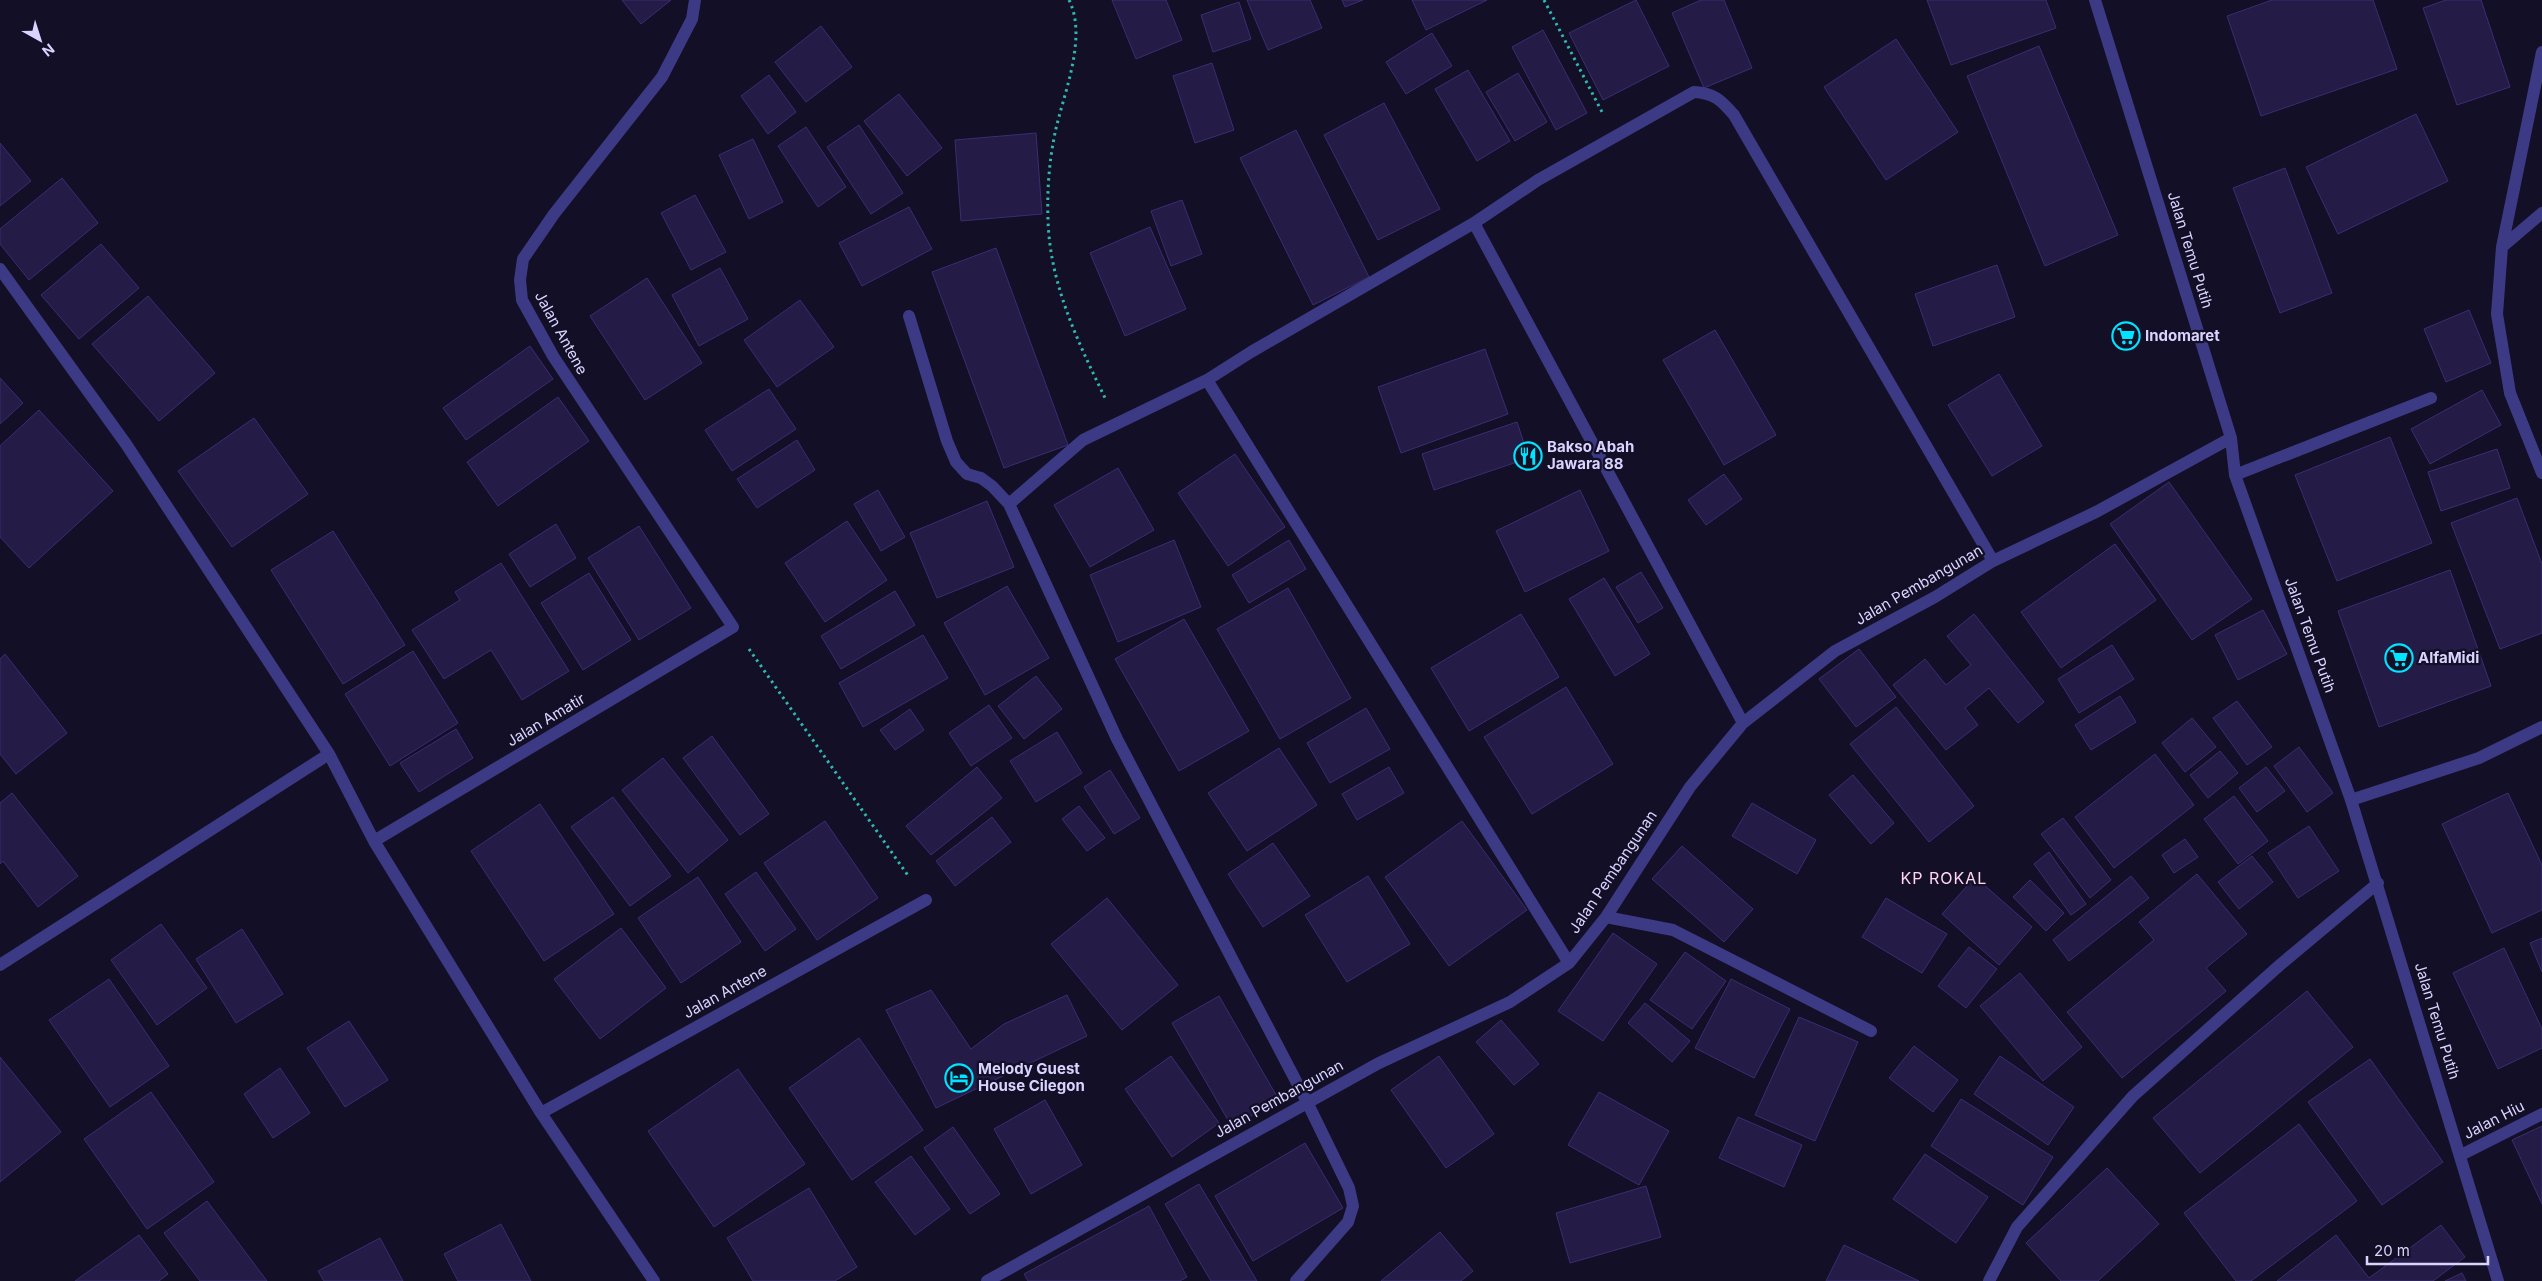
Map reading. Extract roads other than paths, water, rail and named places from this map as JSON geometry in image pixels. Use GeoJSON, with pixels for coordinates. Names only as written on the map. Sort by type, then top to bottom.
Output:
{"type":"FeatureCollection","features":[{"type":"Feature","properties":{"kind":"street","name":"Jalan Antene"},"geometry":{"type":"LineString","coordinates":[[695,0],[692,19],[662,77],[554,214],[523,258],[520,280],[522,300],[553,356],[734,627]]}},
{"type":"Feature","properties":{"kind":"street","name":"Jalan Temu Putih"},"geometry":{"type":"LineString","coordinates":[[2095,0],[2232,438],[2235,475],[2351,800],[2461,1154],[2498,1281]]}},
{"type":"Feature","properties":{"kind":"street"},"geometry":{"type":"LineString","coordinates":[[2542,52],[2502,247],[2497,314],[2510,394],[2542,473]]}},
{"type":"Feature","properties":{"kind":"street"},"geometry":{"type":"LineString","coordinates":[[1008,504],[1083,440],[1207,380],[1474,223],[1538,180],[1694,92],[1709,92],[1720,99],[1734,115],[1993,561]]}},
{"type":"Feature","properties":{"kind":"street"},"geometry":{"type":"LineString","coordinates":[[2502,247],[2542,213]]}},
{"type":"Feature","properties":{"kind":"street"},"geometry":{"type":"LineString","coordinates":[[1474,223],[1743,723]]}},
{"type":"Feature","properties":{"kind":"street"},"geometry":{"type":"LineString","coordinates":[[0,269],[126,444],[328,754],[374,841],[541,1113],[654,1281]]}},
{"type":"Feature","properties":{"kind":"street"},"geometry":{"type":"LineString","coordinates":[[909,316],[946,441],[956,462],[967,474],[981,478],[992,486],[1008,504],[1118,739],[1307,1102],[1349,1188],[1353,1206],[1348,1222],[1296,1281]]}},
{"type":"Feature","properties":{"kind":"street"},"geometry":{"type":"LineString","coordinates":[[1207,380],[1569,963]]}},
{"type":"Feature","properties":{"kind":"street"},"geometry":{"type":"LineString","coordinates":[[2235,475],[2431,398]]}},
{"type":"Feature","properties":{"kind":"street","name":"Jalan Pembangunan"},"geometry":{"type":"LineString","coordinates":[[986,1281],[1379,1063],[1510,1002],[1569,963],[1606,916],[1690,787],[1743,723],[1835,651],[1934,597],[1993,561],[2096,512],[2232,438]]}},
{"type":"Feature","properties":{"kind":"street","name":"Jalan Amatir"},"geometry":{"type":"LineString","coordinates":[[374,841],[734,627]]}},
{"type":"Feature","properties":{"kind":"street"},"geometry":{"type":"LineString","coordinates":[[2351,800],[2479,758],[2542,727]]}},
{"type":"Feature","properties":{"kind":"street"},"geometry":{"type":"LineString","coordinates":[[0,965],[328,754]]}},
{"type":"Feature","properties":{"kind":"street"},"geometry":{"type":"LineString","coordinates":[[1989,1281],[2017,1227],[2133,1096],[2281,964],[2378,883]]}},
{"type":"Feature","properties":{"kind":"street","name":"Jalan Antene"},"geometry":{"type":"LineString","coordinates":[[541,1113],[926,900]]}},
{"type":"Feature","properties":{"kind":"street"},"geometry":{"type":"LineString","coordinates":[[1606,916],[1673,930],[1870,1031]]}},
{"type":"Feature","properties":{"kind":"street","name":"Jalan Hiu"},"geometry":{"type":"LineString","coordinates":[[2461,1154],[2542,1114]]}},
{"type":"Feature","properties":{"kind":"place","name":"Indomaret"},"geometry":{"type":"Point","coordinates":[2126,336]}},
{"type":"Feature","properties":{"kind":"place","name":"Bakso Abah Jawara 88"},"geometry":{"type":"Point","coordinates":[1528,456]}},
{"type":"Feature","properties":{"kind":"place","name":"AlfaMidi"},"geometry":{"type":"Point","coordinates":[2399,658]}},
{"type":"Feature","properties":{"kind":"place","name":"Melody Guest House Cilegon"},"geometry":{"type":"Point","coordinates":[959,1078]}},
{"type":"Feature","properties":{"kind":"district","name":"KP ROKAL"},"geometry":{"type":"Point","coordinates":[1944,878]}}]}
